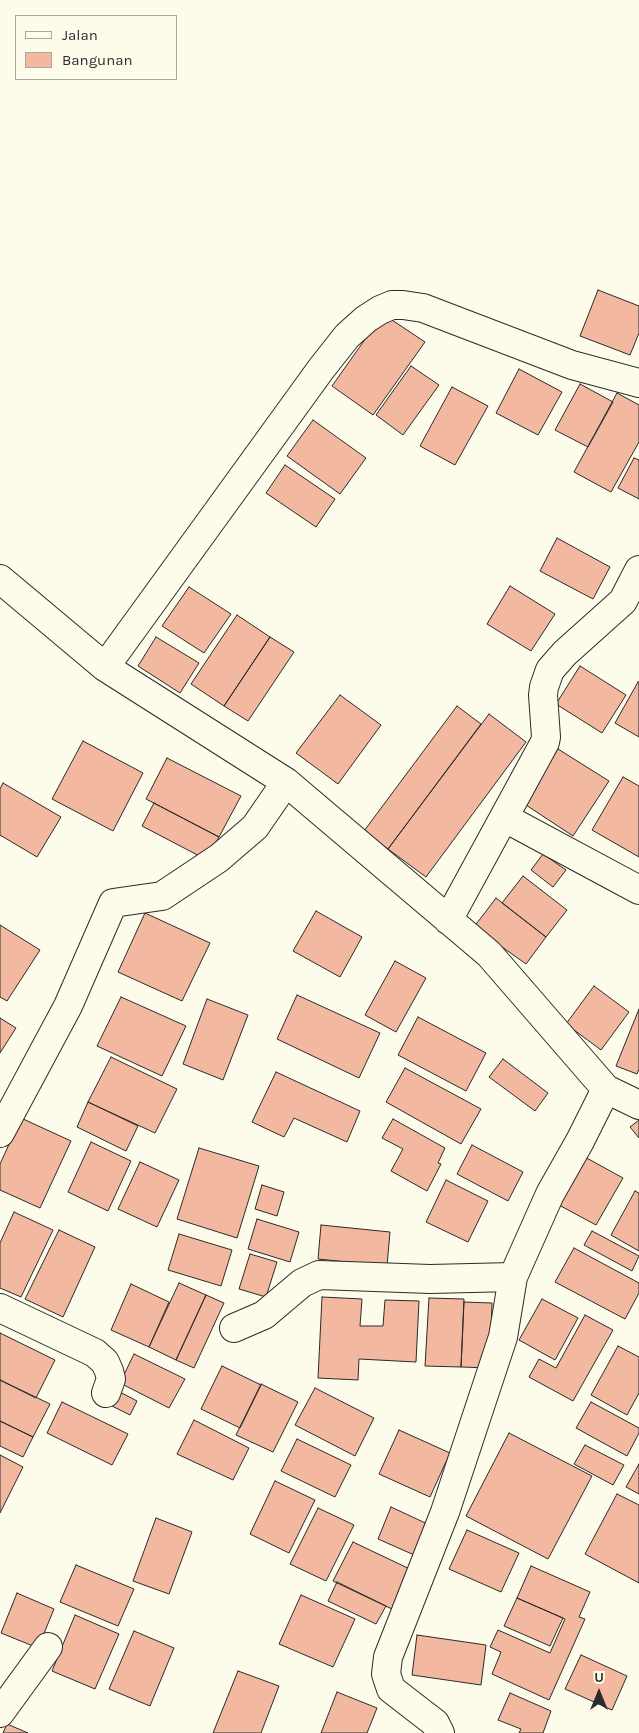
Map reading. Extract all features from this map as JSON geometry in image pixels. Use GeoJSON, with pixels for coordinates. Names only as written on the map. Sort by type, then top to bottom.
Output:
{"type":"FeatureCollection","features":[{"type":"Feature","properties":{"kind":"street"},"geometry":{"type":"LineString","coordinates":[[105,667],[346,336],[380,310],[403,305],[423,308],[572,365],[639,383]]}},
{"type":"Feature","properties":{"kind":"street"},"geometry":{"type":"LineString","coordinates":[[448,920],[545,742],[543,695],[550,670],[565,653],[622,601],[639,570]]}},
{"type":"Feature","properties":{"kind":"street"},"geometry":{"type":"LineString","coordinates":[[0,579],[105,667],[286,782],[489,954],[606,1089],[639,1105]]}},
{"type":"Feature","properties":{"kind":"street"},"geometry":{"type":"LineString","coordinates":[[0,1133],[68,1006],[113,903],[162,896],[218,858],[255,827],[286,782]]}},
{"type":"Feature","properties":{"kind":"street"},"geometry":{"type":"LineString","coordinates":[[505,818],[639,890]]}},
{"type":"Feature","properties":{"kind":"street"},"geometry":{"type":"LineString","coordinates":[[440,1733],[435,1723],[391,1689],[386,1674],[388,1657],[446,1512],[500,1347],[512,1276],[550,1194],[580,1141],[606,1089]]}},
{"type":"Feature","properties":{"kind":"street"},"geometry":{"type":"LineString","coordinates":[[234,1328],[264,1315],[302,1283],[319,1275],[430,1279],[512,1276]]}},
{"type":"Feature","properties":{"kind":"street"},"geometry":{"type":"LineString","coordinates":[[0,1308],[95,1353],[105,1362],[109,1370],[111,1379],[106,1393]]}},
{"type":"Feature","properties":{"kind":"street"},"geometry":{"type":"LineString","coordinates":[[0,1713],[48,1647]]}},
{"type":"Feature","properties":{"kind":"building"},"geometry":{"type":"Polygon","coordinates":[[[598,290],[639,306],[639,333],[630,355],[580,336],[598,290]]]}},
{"type":"Feature","properties":{"kind":"building"},"geometry":{"type":"Polygon","coordinates":[[[383,314],[425,342],[373,415],[332,386],[383,314]]]}},
{"type":"Feature","properties":{"kind":"building"},"geometry":{"type":"Polygon","coordinates":[[[411,366],[439,385],[403,435],[376,415],[411,366]]]}},
{"type":"Feature","properties":{"kind":"building"},"geometry":{"type":"Polygon","coordinates":[[[519,369],[562,392],[538,435],[496,413],[519,369]]]}},
{"type":"Feature","properties":{"kind":"building"},"geometry":{"type":"Polygon","coordinates":[[[580,384],[613,402],[588,447],[555,430],[580,384]]]}},
{"type":"Feature","properties":{"kind":"building"},"geometry":{"type":"Polygon","coordinates":[[[452,387],[488,406],[455,465],[420,446],[452,387]]]}},
{"type":"Feature","properties":{"kind":"building"},"geometry":{"type":"Polygon","coordinates":[[[617,393],[639,405],[639,442],[611,492],[574,472],[617,393]]]}},
{"type":"Feature","properties":{"kind":"building"},"geometry":{"type":"Polygon","coordinates":[[[313,420],[366,458],[340,494],[287,456],[313,420]]]}},
{"type":"Feature","properties":{"kind":"building"},"geometry":{"type":"Polygon","coordinates":[[[634,458],[639,460],[639,499],[618,488],[634,458]]]}},
{"type":"Feature","properties":{"kind":"building"},"geometry":{"type":"Polygon","coordinates":[[[285,465],[335,499],[316,527],[266,493],[285,465]]]}},
{"type":"Feature","properties":{"kind":"building"},"geometry":{"type":"Polygon","coordinates":[[[557,538],[610,567],[593,599],[540,571],[557,538]]]}},
{"type":"Feature","properties":{"kind":"building"},"geometry":{"type":"Polygon","coordinates":[[[510,586],[555,614],[531,651],[487,624],[510,586]]]}},
{"type":"Feature","properties":{"kind":"building"},"geometry":{"type":"Polygon","coordinates":[[[189,587],[231,614],[204,653],[162,626],[189,587]]]}},
{"type":"Feature","properties":{"kind":"building"},"geometry":{"type":"Polygon","coordinates":[[[237,615],[270,637],[224,706],[191,684],[237,615]]]}},
{"type":"Feature","properties":{"kind":"building"},"geometry":{"type":"Polygon","coordinates":[[[156,637],[199,663],[180,693],[138,666],[156,637]]]}},
{"type":"Feature","properties":{"kind":"building"},"geometry":{"type":"Polygon","coordinates":[[[270,637],[294,652],[248,721],[224,706],[270,637]]]}},
{"type":"Feature","properties":{"kind":"building"},"geometry":{"type":"Polygon","coordinates":[[[580,666],[626,695],[602,733],[556,704],[580,666]]]}},
{"type":"Feature","properties":{"kind":"building"},"geometry":{"type":"Polygon","coordinates":[[[639,682],[639,737],[615,723],[639,682]]]}},
{"type":"Feature","properties":{"kind":"building"},"geometry":{"type":"Polygon","coordinates":[[[340,695],[381,725],[338,784],[296,753],[340,695]]]}},
{"type":"Feature","properties":{"kind":"building"},"geometry":{"type":"Polygon","coordinates":[[[457,706],[481,724],[388,849],[364,831],[457,706]]]}},
{"type":"Feature","properties":{"kind":"building"},"geometry":{"type":"Polygon","coordinates":[[[489,714],[526,742],[426,877],[388,849],[489,714]]]}},
{"type":"Feature","properties":{"kind":"building"},"geometry":{"type":"Polygon","coordinates":[[[83,741],[143,773],[113,831],[52,799],[83,741]]]}},
{"type":"Feature","properties":{"kind":"building"},"geometry":{"type":"Polygon","coordinates":[[[558,749],[609,781],[573,836],[523,803],[558,749]]]}},
{"type":"Feature","properties":{"kind":"building"},"geometry":{"type":"Polygon","coordinates":[[[167,758],[241,796],[219,837],[146,799],[167,758]]]}},
{"type":"Feature","properties":{"kind":"building"},"geometry":{"type":"Polygon","coordinates":[[[623,777],[639,786],[639,857],[592,830],[623,777]]]}},
{"type":"Feature","properties":{"kind":"building"},"geometry":{"type":"Polygon","coordinates":[[[3,783],[61,817],[37,857],[0,835],[0,789],[3,783]]]}},
{"type":"Feature","properties":{"kind":"building"},"geometry":{"type":"Polygon","coordinates":[[[154,803],[219,837],[207,860],[142,826],[154,803]]]}},
{"type":"Feature","properties":{"kind":"building"},"geometry":{"type":"Polygon","coordinates":[[[543,854],[566,870],[553,887],[531,870],[543,854]]]}},
{"type":"Feature","properties":{"kind":"building"},"geometry":{"type":"Polygon","coordinates":[[[523,876],[567,910],[546,937],[502,903],[523,876]]]}},
{"type":"Feature","properties":{"kind":"building"},"geometry":{"type":"Polygon","coordinates":[[[496,898],[546,937],[526,964],[474,927],[496,898]]]}},
{"type":"Feature","properties":{"kind":"building"},"geometry":{"type":"Polygon","coordinates":[[[316,911],[362,937],[340,977],[293,951],[316,911]]]}},
{"type":"Feature","properties":{"kind":"building"},"geometry":{"type":"Polygon","coordinates":[[[145,913],[210,943],[182,1001],[118,972],[145,913]]]}},
{"type":"Feature","properties":{"kind":"building"},"geometry":{"type":"Polygon","coordinates":[[[0,925],[40,950],[7,1001],[0,997],[0,925]]]}},
{"type":"Feature","properties":{"kind":"building"},"geometry":{"type":"Polygon","coordinates":[[[395,961],[426,978],[396,1032],[365,1015],[395,961]]]}},
{"type":"Feature","properties":{"kind":"building"},"geometry":{"type":"Polygon","coordinates":[[[594,986],[629,1012],[601,1050],[566,1024],[594,986]]]}},
{"type":"Feature","properties":{"kind":"building"},"geometry":{"type":"Polygon","coordinates":[[[297,995],[380,1033],[359,1078],[277,1039],[297,995]]]}},
{"type":"Feature","properties":{"kind":"building"},"geometry":{"type":"Polygon","coordinates":[[[121,997],[186,1026],[162,1076],[97,1046],[121,997]]]}},
{"type":"Feature","properties":{"kind":"building"},"geometry":{"type":"Polygon","coordinates":[[[207,999],[248,1015],[223,1080],[183,1064],[207,999]]]}},
{"type":"Feature","properties":{"kind":"building"},"geometry":{"type":"Polygon","coordinates":[[[639,1009],[639,1069],[637,1074],[616,1066],[639,1009]]]}},
{"type":"Feature","properties":{"kind":"building"},"geometry":{"type":"Polygon","coordinates":[[[418,1017],[486,1053],[466,1091],[398,1055],[418,1017]]]}},
{"type":"Feature","properties":{"kind":"building"},"geometry":{"type":"Polygon","coordinates":[[[0,1018],[16,1028],[0,1053],[0,1018]]]}},
{"type":"Feature","properties":{"kind":"building"},"geometry":{"type":"Polygon","coordinates":[[[111,1057],[177,1089],[155,1133],[88,1102],[111,1057]]]}},
{"type":"Feature","properties":{"kind":"building"},"geometry":{"type":"Polygon","coordinates":[[[503,1059],[548,1093],[535,1111],[489,1077],[503,1059]]]}},
{"type":"Feature","properties":{"kind":"building"},"geometry":{"type":"Polygon","coordinates":[[[405,1068],[481,1109],[461,1144],[386,1102],[405,1068]]]}},
{"type":"Feature","properties":{"kind":"building"},"geometry":{"type":"Polygon","coordinates":[[[276,1072],[360,1111],[347,1142],[294,1118],[284,1137],[252,1122],[276,1072]]]}},
{"type":"Feature","properties":{"kind":"building"},"geometry":{"type":"Polygon","coordinates":[[[88,1102],[138,1126],[126,1151],[77,1127],[88,1102]]]}},
{"type":"Feature","properties":{"kind":"building"},"geometry":{"type":"Polygon","coordinates":[[[21,1118],[71,1141],[40,1208],[0,1190],[0,1164],[21,1118]]]}},
{"type":"Feature","properties":{"kind":"building"},"geometry":{"type":"Polygon","coordinates":[[[393,1119],[445,1148],[438,1163],[441,1164],[427,1191],[391,1171],[403,1149],[382,1138],[393,1119]]]}},
{"type":"Feature","properties":{"kind":"building"},"geometry":{"type":"Polygon","coordinates":[[[639,1120],[639,1138],[630,1127],[639,1120]]]}},
{"type":"Feature","properties":{"kind":"building"},"geometry":{"type":"Polygon","coordinates":[[[91,1142],[131,1161],[108,1211],[68,1192],[91,1142]]]}},
{"type":"Feature","properties":{"kind":"building"},"geometry":{"type":"Polygon","coordinates":[[[472,1145],[523,1172],[508,1201],[457,1174],[472,1145]]]}},
{"type":"Feature","properties":{"kind":"building"},"geometry":{"type":"Polygon","coordinates":[[[199,1148],[259,1166],[237,1238],[177,1219],[199,1148]]]}},
{"type":"Feature","properties":{"kind":"building"},"geometry":{"type":"Polygon","coordinates":[[[583,1156],[623,1178],[596,1225],[557,1204],[583,1156]]]}},
{"type":"Feature","properties":{"kind":"building"},"geometry":{"type":"Polygon","coordinates":[[[140,1162],[179,1180],[157,1227],[118,1209],[140,1162]]]}},
{"type":"Feature","properties":{"kind":"building"},"geometry":{"type":"Polygon","coordinates":[[[446,1180],[488,1201],[468,1242],[426,1222],[446,1180]]]}},
{"type":"Feature","properties":{"kind":"building"},"geometry":{"type":"Polygon","coordinates":[[[262,1185],[284,1192],[277,1216],[255,1209],[262,1185]]]}},
{"type":"Feature","properties":{"kind":"building"},"geometry":{"type":"Polygon","coordinates":[[[635,1191],[639,1193],[639,1251],[611,1235],[635,1191]]]}},
{"type":"Feature","properties":{"kind":"building"},"geometry":{"type":"Polygon","coordinates":[[[14,1212],[53,1230],[21,1297],[0,1288],[0,1243],[14,1212]]]}},
{"type":"Feature","properties":{"kind":"building"},"geometry":{"type":"Polygon","coordinates":[[[257,1219],[299,1232],[290,1262],[248,1249],[257,1219]]]}},
{"type":"Feature","properties":{"kind":"building"},"geometry":{"type":"Polygon","coordinates":[[[321,1225],[390,1232],[387,1266],[318,1259],[321,1225]]]}},
{"type":"Feature","properties":{"kind":"building"},"geometry":{"type":"Polygon","coordinates":[[[59,1230],[95,1247],[63,1317],[25,1299],[59,1230]]]}},
{"type":"Feature","properties":{"kind":"building"},"geometry":{"type":"Polygon","coordinates":[[[592,1231],[639,1256],[632,1271],[584,1245],[592,1231]]]}},
{"type":"Feature","properties":{"kind":"building"},"geometry":{"type":"Polygon","coordinates":[[[179,1234],[232,1250],[221,1286],[168,1270],[179,1234]]]}},
{"type":"Feature","properties":{"kind":"building"},"geometry":{"type":"Polygon","coordinates":[[[574,1248],[639,1283],[639,1293],[625,1319],[555,1282],[574,1248]]]}},
{"type":"Feature","properties":{"kind":"building"},"geometry":{"type":"Polygon","coordinates":[[[250,1254],[277,1262],[266,1297],[239,1289],[250,1254]]]}},
{"type":"Feature","properties":{"kind":"building"},"geometry":{"type":"Polygon","coordinates":[[[179,1283],[206,1295],[176,1360],[149,1347],[179,1283]]]}},
{"type":"Feature","properties":{"kind":"building"},"geometry":{"type":"Polygon","coordinates":[[[131,1284],[169,1302],[149,1347],[111,1330],[131,1284]]]}},
{"type":"Feature","properties":{"kind":"building"},"geometry":{"type":"Polygon","coordinates":[[[206,1295],[224,1303],[194,1368],[176,1360],[206,1295]]]}},
{"type":"Feature","properties":{"kind":"building"},"geometry":{"type":"Polygon","coordinates":[[[322,1297],[362,1299],[360,1326],[383,1326],[385,1300],[419,1301],[416,1362],[359,1359],[358,1380],[318,1378],[322,1297]]]}},
{"type":"Feature","properties":{"kind":"building"},"geometry":{"type":"Polygon","coordinates":[[[429,1298],[464,1299],[461,1367],[425,1366],[429,1298]]]}},
{"type":"Feature","properties":{"kind":"building"},"geometry":{"type":"Polygon","coordinates":[[[542,1299],[578,1318],[555,1360],[519,1340],[542,1299]]]}},
{"type":"Feature","properties":{"kind":"building"},"geometry":{"type":"Polygon","coordinates":[[[464,1302],[492,1303],[490,1368],[461,1367],[464,1302]]]}},
{"type":"Feature","properties":{"kind":"building"},"geometry":{"type":"Polygon","coordinates":[[[585,1315],[613,1330],[573,1401],[529,1377],[539,1359],[556,1368],[585,1315]]]}},
{"type":"Feature","properties":{"kind":"building"},"geometry":{"type":"Polygon","coordinates":[[[0,1333],[55,1360],[36,1398],[0,1380],[0,1333]]]}},
{"type":"Feature","properties":{"kind":"building"},"geometry":{"type":"Polygon","coordinates":[[[618,1346],[639,1357],[639,1393],[627,1415],[591,1395],[618,1346]]]}},
{"type":"Feature","properties":{"kind":"building"},"geometry":{"type":"Polygon","coordinates":[[[134,1354],[185,1379],[169,1408],[120,1383],[134,1354]]]}},
{"type":"Feature","properties":{"kind":"building"},"geometry":{"type":"Polygon","coordinates":[[[222,1366],[261,1385],[240,1428],[201,1409],[222,1366]]]}},
{"type":"Feature","properties":{"kind":"building"},"geometry":{"type":"Polygon","coordinates":[[[0,1380],[50,1404],[33,1437],[0,1421],[0,1380]]]}},
{"type":"Feature","properties":{"kind":"building"},"geometry":{"type":"Polygon","coordinates":[[[261,1384],[298,1402],[273,1452],[236,1435],[261,1384]]]}},
{"type":"Feature","properties":{"kind":"building"},"geometry":{"type":"Polygon","coordinates":[[[315,1388],[374,1418],[355,1456],[295,1425],[315,1388]]]}},
{"type":"Feature","properties":{"kind":"building"},"geometry":{"type":"Polygon","coordinates":[[[118,1391],[137,1401],[130,1415],[110,1405],[118,1391]]]}},
{"type":"Feature","properties":{"kind":"building"},"geometry":{"type":"Polygon","coordinates":[[[62,1402],[128,1434],[112,1465],[47,1433],[62,1402]]]}},
{"type":"Feature","properties":{"kind":"building"},"geometry":{"type":"Polygon","coordinates":[[[591,1402],[639,1428],[639,1433],[627,1456],[576,1428],[591,1402]]]}},
{"type":"Feature","properties":{"kind":"building"},"geometry":{"type":"Polygon","coordinates":[[[194,1420],[249,1448],[233,1480],[177,1454],[194,1420]]]}},
{"type":"Feature","properties":{"kind":"building"},"geometry":{"type":"Polygon","coordinates":[[[0,1421],[33,1437],[23,1457],[0,1446],[0,1421]]]}},
{"type":"Feature","properties":{"kind":"building"},"geometry":{"type":"Polygon","coordinates":[[[399,1430],[450,1453],[430,1497],[379,1474],[399,1430]]]}},
{"type":"Feature","properties":{"kind":"building"},"geometry":{"type":"Polygon","coordinates":[[[509,1433],[592,1476],[548,1559],[466,1516],[509,1433]]]}},
{"type":"Feature","properties":{"kind":"building"},"geometry":{"type":"Polygon","coordinates":[[[297,1439],[351,1465],[335,1497],[281,1471],[297,1439]]]}},
{"type":"Feature","properties":{"kind":"building"},"geometry":{"type":"Polygon","coordinates":[[[585,1445],[624,1465],[613,1485],[574,1464],[585,1445]]]}},
{"type":"Feature","properties":{"kind":"building"},"geometry":{"type":"Polygon","coordinates":[[[0,1455],[23,1467],[0,1513],[0,1455]]]}},
{"type":"Feature","properties":{"kind":"building"},"geometry":{"type":"Polygon","coordinates":[[[639,1464],[639,1494],[626,1487],[639,1464]]]}},
{"type":"Feature","properties":{"kind":"building"},"geometry":{"type":"Polygon","coordinates":[[[275,1481],[315,1500],[289,1553],[250,1534],[275,1481]]]}},
{"type":"Feature","properties":{"kind":"building"},"geometry":{"type":"Polygon","coordinates":[[[617,1494],[639,1505],[639,1583],[585,1554],[617,1494]]]}},
{"type":"Feature","properties":{"kind":"building"},"geometry":{"type":"Polygon","coordinates":[[[391,1507],[434,1527],[421,1558],[378,1539],[391,1507]]]}},
{"type":"Feature","properties":{"kind":"building"},"geometry":{"type":"Polygon","coordinates":[[[318,1508],[354,1525],[326,1581],[290,1564],[318,1508]]]}},
{"type":"Feature","properties":{"kind":"building"},"geometry":{"type":"Polygon","coordinates":[[[156,1518],[192,1532],[169,1594],[133,1581],[156,1518]]]}},
{"type":"Feature","properties":{"kind":"building"},"geometry":{"type":"Polygon","coordinates":[[[467,1530],[519,1553],[501,1592],[449,1569],[467,1530]]]}},
{"type":"Feature","properties":{"kind":"building"},"geometry":{"type":"Polygon","coordinates":[[[353,1542],[414,1571],[394,1610],[333,1581],[353,1542]]]}},
{"type":"Feature","properties":{"kind":"building"},"geometry":{"type":"Polygon","coordinates":[[[76,1565],[134,1589],[118,1626],[60,1602],[76,1565]]]}},
{"type":"Feature","properties":{"kind":"building"},"geometry":{"type":"Polygon","coordinates":[[[531,1566],[590,1592],[579,1617],[585,1619],[549,1700],[492,1674],[501,1652],[490,1647],[498,1630],[550,1653],[565,1619],[517,1598],[531,1566]]]}},
{"type":"Feature","properties":{"kind":"building"},"geometry":{"type":"Polygon","coordinates":[[[337,1582],[386,1606],[376,1624],[328,1601],[337,1582]]]}},
{"type":"Feature","properties":{"kind":"building"},"geometry":{"type":"Polygon","coordinates":[[[17,1593],[54,1609],[38,1648],[1,1633],[17,1593]]]}},
{"type":"Feature","properties":{"kind":"building"},"geometry":{"type":"Polygon","coordinates":[[[301,1595],[355,1619],[333,1667],[279,1644],[301,1595]]]}},
{"type":"Feature","properties":{"kind":"building"},"geometry":{"type":"Polygon","coordinates":[[[517,1598],[563,1618],[550,1646],[504,1626],[517,1598]]]}},
{"type":"Feature","properties":{"kind":"building"},"geometry":{"type":"Polygon","coordinates":[[[75,1615],[119,1634],[95,1689],[52,1671],[75,1615]]]}},
{"type":"Feature","properties":{"kind":"building"},"geometry":{"type":"Polygon","coordinates":[[[134,1631],[174,1648],[150,1706],[109,1689],[134,1631]]]}},
{"type":"Feature","properties":{"kind":"building"},"geometry":{"type":"Polygon","coordinates":[[[417,1635],[486,1645],[481,1685],[412,1675],[417,1635]]]}},
{"type":"Feature","properties":{"kind":"building"},"geometry":{"type":"Polygon","coordinates":[[[581,1655],[627,1676],[612,1710],[565,1689],[581,1655]]]}},
{"type":"Feature","properties":{"kind":"building"},"geometry":{"type":"Polygon","coordinates":[[[238,1671],[279,1686],[261,1733],[213,1733],[238,1671]]]}},
{"type":"Feature","properties":{"kind":"building"},"geometry":{"type":"Polygon","coordinates":[[[337,1692],[377,1708],[367,1733],[321,1733],[337,1692]]]}},
{"type":"Feature","properties":{"kind":"building"},"geometry":{"type":"Polygon","coordinates":[[[510,1693],[551,1711],[543,1733],[519,1733],[521,1729],[498,1720],[510,1693]]]}},
{"type":"Feature","properties":{"kind":"building"},"geometry":{"type":"Polygon","coordinates":[[[7,1724],[28,1733],[3,1733],[7,1724]]]}}]}
